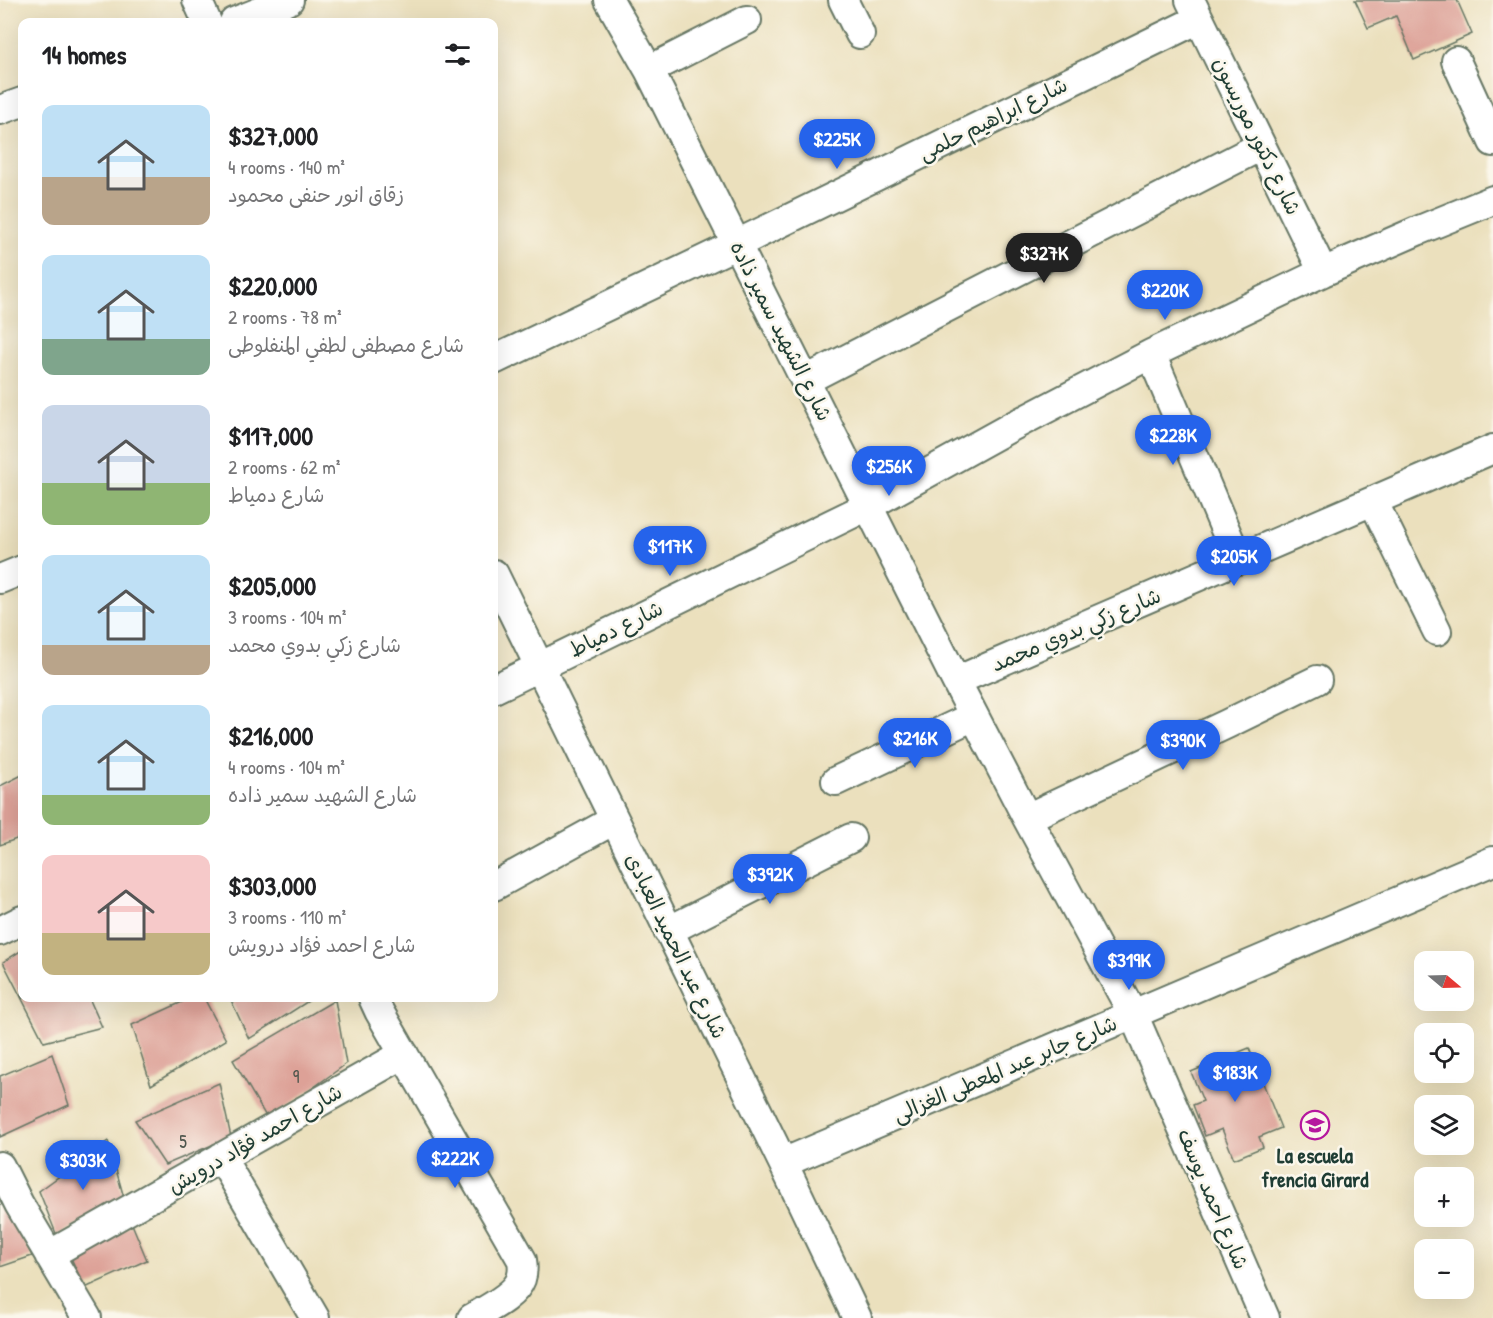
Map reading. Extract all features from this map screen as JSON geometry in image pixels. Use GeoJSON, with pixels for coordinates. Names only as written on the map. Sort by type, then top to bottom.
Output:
{"type":"FeatureCollection","features":[{"type":"Feature","properties":{"kind":"street"},"geometry":{"type":"LineString","coordinates":[[197,0],[205,18]]}},
{"type":"Feature","properties":{"kind":"street"},"geometry":{"type":"LineString","coordinates":[[244,18],[289,0]]}},
{"type":"Feature","properties":{"kind":"street","name":"شارع الشهيد سمير ذاده"},"geometry":{"type":"LineString","coordinates":[[609,0],[649,70],[974,716],[1133,1014]]}},
{"type":"Feature","properties":{"kind":"street"},"geometry":{"type":"LineString","coordinates":[[843,0],[860,34]]}},
{"type":"Feature","properties":{"kind":"street","name":"شارع دكتور موريسون"},"geometry":{"type":"LineString","coordinates":[[1195,9],[1323,272]]}},
{"type":"Feature","properties":{"kind":"street","name":"شارع ابراهيم حلمى"},"geometry":{"type":"LineString","coordinates":[[498,358],[737,244],[1195,9]]}},
{"type":"Feature","properties":{"kind":"street"},"geometry":{"type":"LineString","coordinates":[[649,70],[747,20]]}},
{"type":"Feature","properties":{"kind":"street"},"geometry":{"type":"LineString","coordinates":[[1456,61],[1493,142]]}},
{"type":"Feature","properties":{"kind":"street"},"geometry":{"type":"LineString","coordinates":[[0,110],[18,103]]}},
{"type":"Feature","properties":{"kind":"street"},"geometry":{"type":"LineString","coordinates":[[806,380],[1262,146]]}},
{"type":"Feature","properties":{"kind":"street","name":"شارع دمياط"},"geometry":{"type":"LineString","coordinates":[[498,687],[868,506],[1009,428],[1151,354],[1323,272],[1493,200]]}},
{"type":"Feature","properties":{"kind":"street"},"geometry":{"type":"LineString","coordinates":[[1151,354],[1238,560]]}},
{"type":"Feature","properties":{"kind":"street","name":"شارع زكي بدوي محمد"},"geometry":{"type":"LineString","coordinates":[[956,681],[1493,449]]}},
{"type":"Feature","properties":{"kind":"street"},"geometry":{"type":"LineString","coordinates":[[1373,501],[1437,631]]}},
{"type":"Feature","properties":{"kind":"street"},"geometry":{"type":"LineString","coordinates":[[0,579],[18,572]]}},
{"type":"Feature","properties":{"kind":"street","name":"شارع عبد الحميد العبادى"},"geometry":{"type":"LineString","coordinates":[[498,582],[857,1318]]}},
{"type":"Feature","properties":{"kind":"street"},"geometry":{"type":"LineString","coordinates":[[1027,818],[1317,680]]}},
{"type":"Feature","properties":{"kind":"street"},"geometry":{"type":"LineString","coordinates":[[836,781],[974,716]]}},
{"type":"Feature","properties":{"kind":"street"},"geometry":{"type":"LineString","coordinates":[[498,884],[614,820]]}},
{"type":"Feature","properties":{"kind":"street"},"geometry":{"type":"LineString","coordinates":[[668,930],[851,838]]}},
{"type":"Feature","properties":{"kind":"street","name":"شارع جابر عبد المعطى الغزالى"},"geometry":{"type":"LineString","coordinates":[[783,1163],[1493,861]]}},
{"type":"Feature","properties":{"kind":"street"},"geometry":{"type":"LineString","coordinates":[[0,931],[18,922]]}},
{"type":"Feature","properties":{"kind":"street"},"geometry":{"type":"LineString","coordinates":[[375,1002],[522,1260],[521,1279],[516,1288],[472,1318]]}},
{"type":"Feature","properties":{"kind":"street","name":"شارع احمد يوسف"},"geometry":{"type":"LineString","coordinates":[[1133,1014],[1264,1318]]}},
{"type":"Feature","properties":{"kind":"street","name":"شارع احمد فؤاد درويش"},"geometry":{"type":"LineString","coordinates":[[49,1255],[404,1054]]}},
{"type":"Feature","properties":{"kind":"street"},"geometry":{"type":"LineString","coordinates":[[222,1157],[315,1318]]}},
{"type":"Feature","properties":{"kind":"street"},"geometry":{"type":"LineString","coordinates":[[0,1166],[87,1318]]}},
{"type":"Feature","properties":{"kind":"building"},"geometry":{"type":"Polygon","coordinates":[[[1355,0],[1457,0],[1472,34],[1414,60],[1396,16],[1368,28],[1355,0]]]}},
{"type":"Feature","properties":{"kind":"building"},"geometry":{"type":"Polygon","coordinates":[[[18,777],[18,838],[0,845],[0,786],[18,777]]]}},
{"type":"Feature","properties":{"kind":"building"},"geometry":{"type":"Polygon","coordinates":[[[18,953],[18,991],[3,962],[18,953]]]}},
{"type":"Feature","properties":{"kind":"building"},"geometry":{"type":"Polygon","coordinates":[[[24,1002],[91,1002],[102,1027],[44,1042],[24,1002]]]}},
{"type":"Feature","properties":{"kind":"building"},"geometry":{"type":"Polygon","coordinates":[[[182,1002],[206,1002],[226,1040],[151,1085],[132,1025],[182,1002]]]}},
{"type":"Feature","properties":{"kind":"building"},"geometry":{"type":"Polygon","coordinates":[[[232,1002],[307,1002],[249,1039],[232,1002]]]}},
{"type":"Feature","properties":{"kind":"building"},"geometry":{"type":"Polygon","coordinates":[[[332,1002],[335,1002],[346,1064],[268,1120],[233,1060],[332,1002]]]}},
{"type":"Feature","properties":{"kind":"building"},"geometry":{"type":"Polygon","coordinates":[[[1249,1048],[1281,1128],[1259,1137],[1263,1147],[1234,1159],[1222,1129],[1205,1136],[1193,1105],[1203,1101],[1191,1072],[1249,1048]]]}},
{"type":"Feature","properties":{"kind":"building"},"geometry":{"type":"Polygon","coordinates":[[[52,1054],[69,1105],[0,1137],[0,1076],[52,1054]]]}},
{"type":"Feature","properties":{"kind":"building"},"geometry":{"type":"Polygon","coordinates":[[[219,1083],[231,1137],[165,1165],[135,1120],[219,1083]]]}},
{"type":"Feature","properties":{"kind":"building"},"geometry":{"type":"Polygon","coordinates":[[[108,1141],[124,1198],[57,1236],[39,1191],[108,1141]]]}},
{"type":"Feature","properties":{"kind":"building"},"geometry":{"type":"Polygon","coordinates":[[[5,1203],[32,1256],[0,1267],[0,1205],[5,1203]]]}},
{"type":"Feature","properties":{"kind":"building"},"geometry":{"type":"Polygon","coordinates":[[[132,1224],[147,1260],[85,1288],[71,1258],[132,1224]]]}},
{"type":"Feature","properties":{"kind":"place","name":"La escuela frencia Girard"},"geometry":{"type":"Point","coordinates":[1315,1125]}}]}
